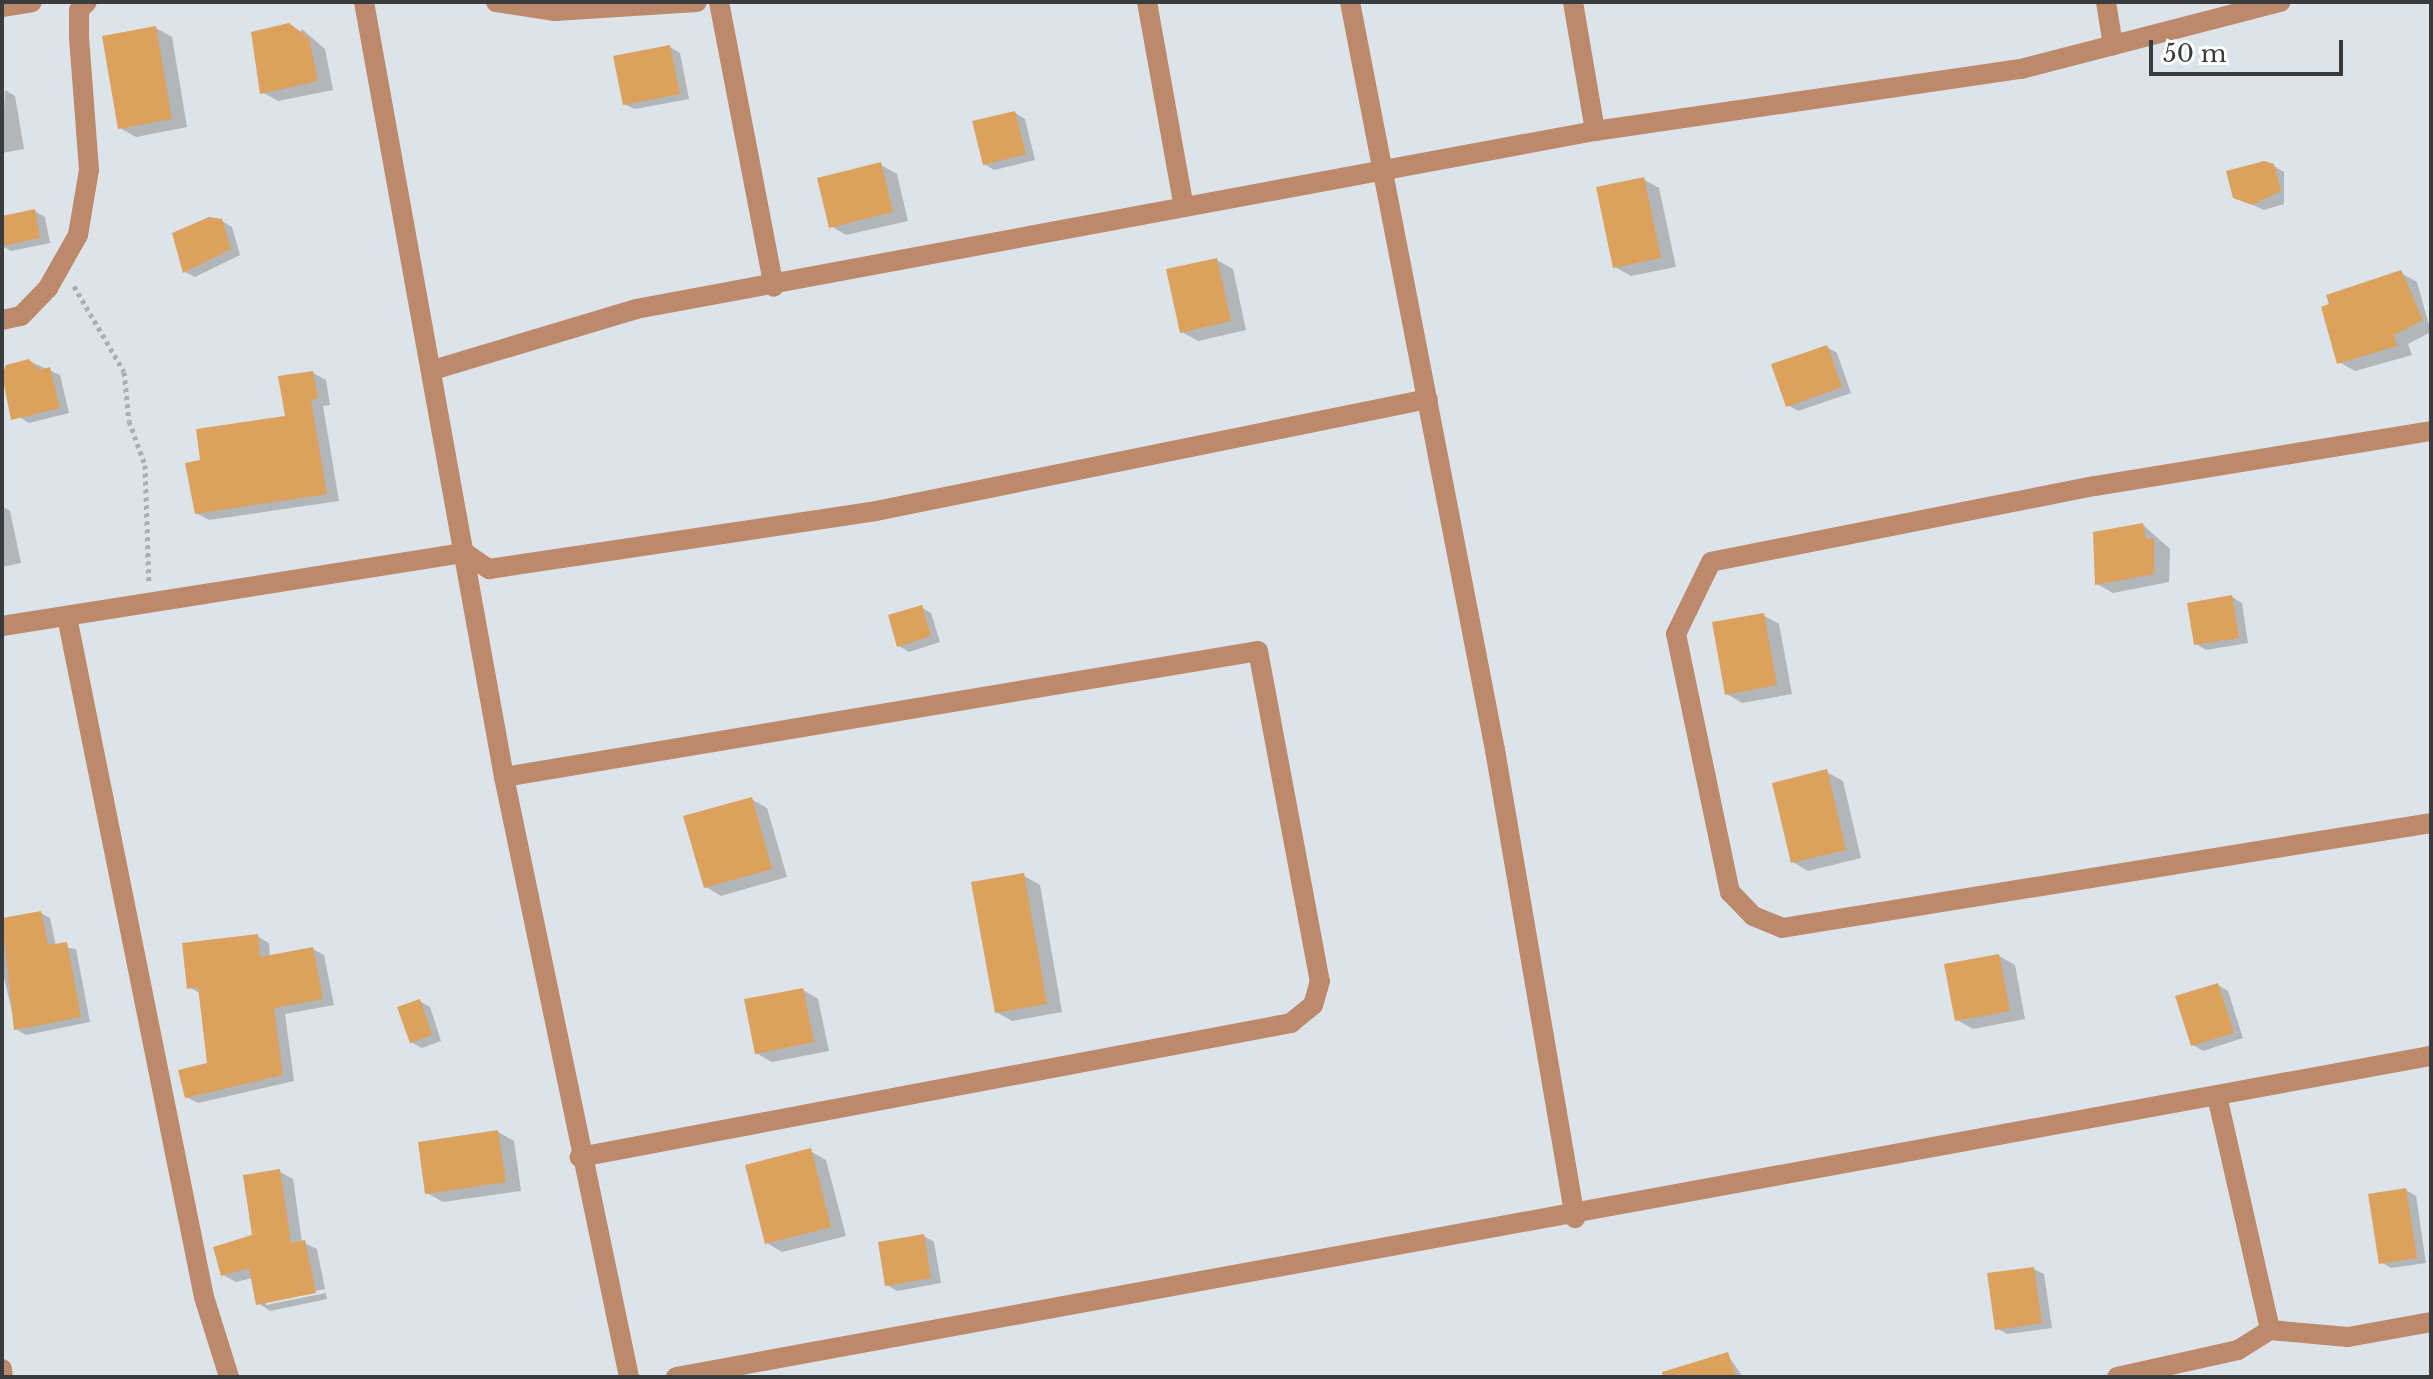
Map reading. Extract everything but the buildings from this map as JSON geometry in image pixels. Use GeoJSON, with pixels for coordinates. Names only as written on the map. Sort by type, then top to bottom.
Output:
{"type":"FeatureCollection","features":[{"type":"Feature","properties":{"kind":"street"},"geometry":{"type":"LineString","coordinates":[[2,7],[32,2]]}},
{"type":"Feature","properties":{"kind":"street"},"geometry":{"type":"LineString","coordinates":[[2,320],[30,306],[78,235],[89,170],[79,37],[79,10],[87,2]]}},
{"type":"Feature","properties":{"kind":"street"},"geometry":{"type":"LineString","coordinates":[[364,2],[433,370],[504,777],[580,1157],[629,1377]]}},
{"type":"Feature","properties":{"kind":"street"},"geometry":{"type":"LineString","coordinates":[[496,2],[555,11],[697,2]]}},
{"type":"Feature","properties":{"kind":"street"},"geometry":{"type":"LineString","coordinates":[[719,2],[774,287]]}},
{"type":"Feature","properties":{"kind":"street"},"geometry":{"type":"LineString","coordinates":[[1147,2],[1184,207]]}},
{"type":"Feature","properties":{"kind":"street"},"geometry":{"type":"LineString","coordinates":[[1350,2],[1428,399],[1575,1218]]}},
{"type":"Feature","properties":{"kind":"street"},"geometry":{"type":"LineString","coordinates":[[1573,2],[1595,131]]}},
{"type":"Feature","properties":{"kind":"street"},"geometry":{"type":"LineString","coordinates":[[2106,2],[2113,45]]}},
{"type":"Feature","properties":{"kind":"street"},"geometry":{"type":"LineString","coordinates":[[433,370],[636,309],[774,287],[1385,168],[1595,131],[2021,69],[2281,2]]}},
{"type":"Feature","properties":{"kind":"street"},"geometry":{"type":"LineString","coordinates":[[2,626],[465,553],[489,569],[876,511],[1428,399]]}},
{"type":"Feature","properties":{"kind":"street"},"geometry":{"type":"LineString","coordinates":[[2431,431],[2094,486],[1711,562],[1676,634],[1730,892],[1753,916],[1782,928],[2431,823]]}},
{"type":"Feature","properties":{"kind":"street"},"geometry":{"type":"LineString","coordinates":[[67,617],[204,1297],[229,1377]]}},
{"type":"Feature","properties":{"kind":"street"},"geometry":{"type":"LineString","coordinates":[[504,777],[1258,651],[1320,981],[1313,1005],[1291,1023],[580,1157]]}},
{"type":"Feature","properties":{"kind":"street"},"geometry":{"type":"LineString","coordinates":[[676,1377],[1575,1218],[2431,1056]]}},
{"type":"Feature","properties":{"kind":"street"},"geometry":{"type":"LineString","coordinates":[[2217,1096],[2270,1330]]}},
{"type":"Feature","properties":{"kind":"street"},"geometry":{"type":"LineString","coordinates":[[2117,1377],[2238,1350],[2270,1330],[2348,1337],[2431,1322]]}},
{"type":"Feature","properties":{"kind":"street"},"geometry":{"type":"LineString","coordinates":[[2,1369],[3,1377]]}},
{"type":"Feature","properties":{"kind":"path"},"geometry":{"type":"LineString","coordinates":[[66,254],[76,292],[124,372],[129,421],[145,465],[147,604]]}}]}
